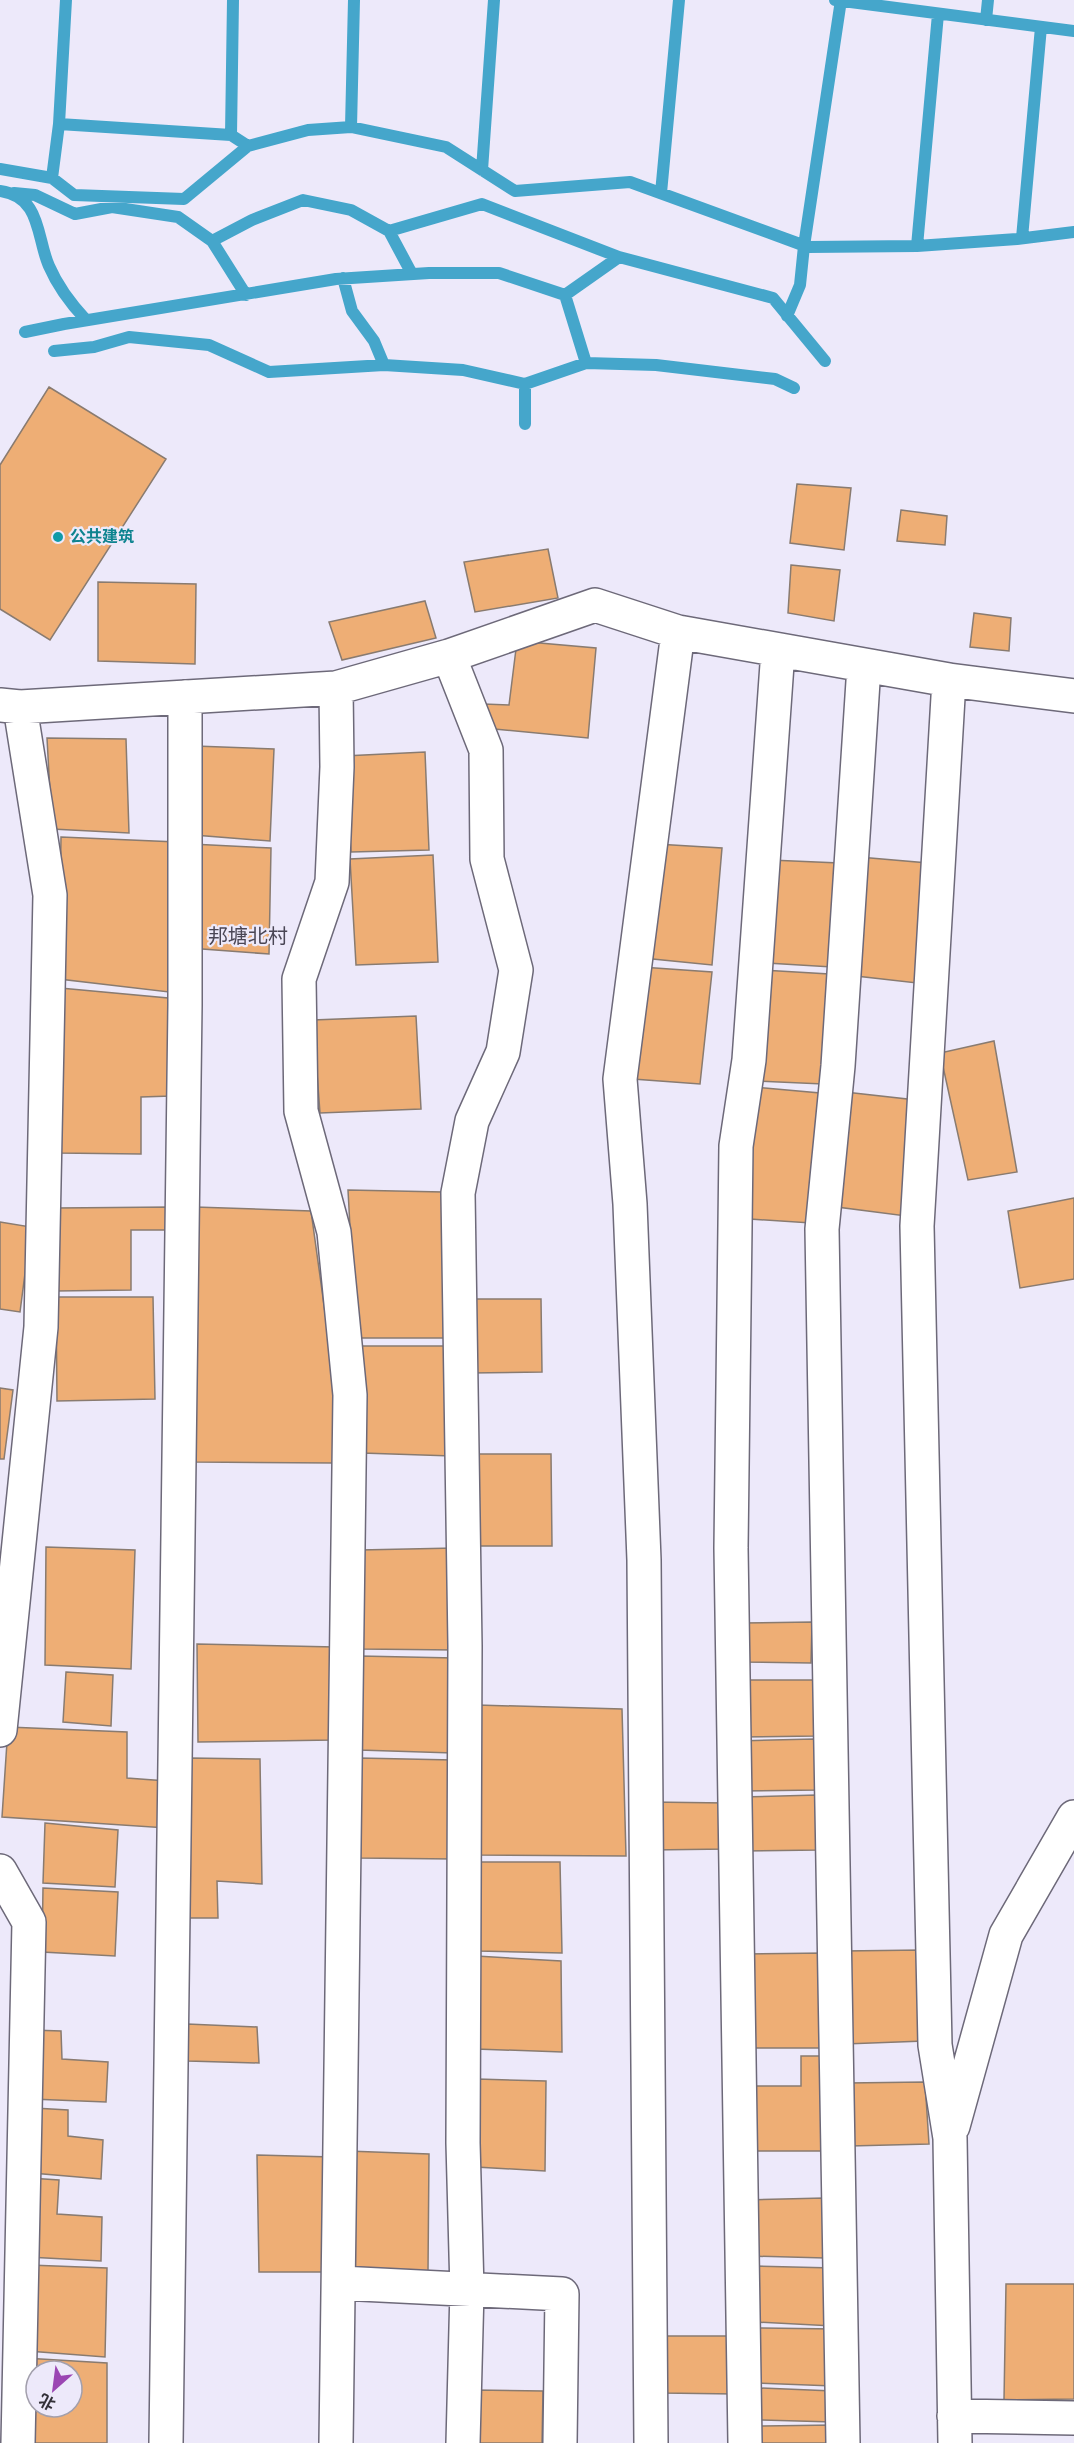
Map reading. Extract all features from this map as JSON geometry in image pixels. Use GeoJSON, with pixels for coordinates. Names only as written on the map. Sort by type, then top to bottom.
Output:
{"type":"FeatureCollection","features":[{"type":"Feature","properties":{"kind":"street"},"geometry":{"type":"LineString","coordinates":[[0,1730],[41,1327],[50,895],[10,706],[336,688],[449,656],[595,605],[678,632],[949,680],[1074,696]]}},
{"type":"Feature","properties":{"kind":"street"},"geometry":{"type":"LineString","coordinates":[[651,2443],[644,1560],[630,1204],[620,1079],[678,632]]}},
{"type":"Feature","properties":{"kind":"street"},"geometry":{"type":"LineString","coordinates":[[745,2443],[731,1548],[736,1146],[749,1060],[778,650]]}},
{"type":"Feature","properties":{"kind":"street"},"geometry":{"type":"LineString","coordinates":[[449,656],[486,750],[487,859],[516,970],[503,1052],[471,1121],[458,1193],[465,1646],[464,2142],[467,2290],[463,2443]]}},
{"type":"Feature","properties":{"kind":"street"},"geometry":{"type":"LineString","coordinates":[[843,2443],[822,1229],[838,1066],[864,666]]}},
{"type":"Feature","properties":{"kind":"street"},"geometry":{"type":"LineString","coordinates":[[949,680],[917,1226],[935,2045],[950,2138],[954,2430],[1074,2418]]}},
{"type":"Feature","properties":{"kind":"street"},"geometry":{"type":"LineString","coordinates":[[336,688],[337,767],[332,882],[299,979],[301,1111],[334,1232],[350,1395],[340,2283],[336,2443]]}},
{"type":"Feature","properties":{"kind":"street"},"geometry":{"type":"LineString","coordinates":[[166,2443],[185,1005],[185,697]]}},
{"type":"Feature","properties":{"kind":"street"},"geometry":{"type":"LineString","coordinates":[[950,2138],[1006,1935],[1074,1817]]}},
{"type":"Feature","properties":{"kind":"street"},"geometry":{"type":"LineString","coordinates":[[0,1871],[29,1922],[18,2443]]}},
{"type":"Feature","properties":{"kind":"street"},"geometry":{"type":"LineString","coordinates":[[340,2283],[562,2294],[560,2443]]}},
{"type":"Feature","properties":{"kind":"building","name":"公共建筑"},"geometry":{"type":"Polygon","coordinates":[[[49,387],[166,459],[50,640],[0,609],[0,465],[49,387]]]}},
{"type":"Feature","properties":{"kind":"building"},"geometry":{"type":"Polygon","coordinates":[[[797,484],[851,488],[844,550],[790,543],[797,484]]]}},
{"type":"Feature","properties":{"kind":"building"},"geometry":{"type":"Polygon","coordinates":[[[901,510],[947,516],[945,545],[897,541],[901,510]]]}},
{"type":"Feature","properties":{"kind":"building"},"geometry":{"type":"Polygon","coordinates":[[[548,549],[558,598],[475,612],[464,562],[548,549]]]}},
{"type":"Feature","properties":{"kind":"building"},"geometry":{"type":"Polygon","coordinates":[[[791,565],[840,570],[834,621],[788,613],[791,565]]]}},
{"type":"Feature","properties":{"kind":"building"},"geometry":{"type":"Polygon","coordinates":[[[98,582],[196,584],[195,664],[98,661],[98,582]]]}},
{"type":"Feature","properties":{"kind":"building"},"geometry":{"type":"Polygon","coordinates":[[[425,601],[436,638],[342,660],[329,622],[425,601]]]}},
{"type":"Feature","properties":{"kind":"building"},"geometry":{"type":"Polygon","coordinates":[[[974,613],[1011,618],[1009,651],[970,647],[974,613]]]}},
{"type":"Feature","properties":{"kind":"building"},"geometry":{"type":"Polygon","coordinates":[[[517,641],[596,648],[588,738],[484,728],[484,704],[509,705],[517,641]]]}},
{"type":"Feature","properties":{"kind":"building"},"geometry":{"type":"Polygon","coordinates":[[[47,738],[126,739],[129,833],[52,829],[47,738]]]}},
{"type":"Feature","properties":{"kind":"building"},"geometry":{"type":"Polygon","coordinates":[[[195,746],[274,749],[270,841],[194,835],[195,746]]]}},
{"type":"Feature","properties":{"kind":"building"},"geometry":{"type":"Polygon","coordinates":[[[425,752],[429,850],[351,852],[344,756],[425,752]]]}},
{"type":"Feature","properties":{"kind":"building"},"geometry":{"type":"Polygon","coordinates":[[[61,837],[177,842],[169,992],[59,979],[61,837]]]}},
{"type":"Feature","properties":{"kind":"building"},"geometry":{"type":"Polygon","coordinates":[[[191,844],[271,848],[269,954],[189,948],[191,844]]]}},
{"type":"Feature","properties":{"kind":"building"},"geometry":{"type":"Polygon","coordinates":[[[656,844],[722,848],[712,965],[643,958],[656,844]]]}},
{"type":"Feature","properties":{"kind":"building"},"geometry":{"type":"Polygon","coordinates":[[[433,855],[438,962],[356,965],[350,859],[433,855]]]}},
{"type":"Feature","properties":{"kind":"building"},"geometry":{"type":"Polygon","coordinates":[[[859,857],[928,863],[917,983],[856,976],[859,857]]]}},
{"type":"Feature","properties":{"kind":"building"},"geometry":{"type":"Polygon","coordinates":[[[770,860],[839,863],[832,967],[767,963],[770,860]]]}},
{"type":"Feature","properties":{"kind":"building"},"geometry":{"type":"Polygon","coordinates":[[[641,967],[712,972],[700,1084],[633,1079],[641,967]]]}},
{"type":"Feature","properties":{"kind":"building"},"geometry":{"type":"Polygon","coordinates":[[[762,970],[829,974],[823,1084],[757,1081],[762,970]]]}},
{"type":"Feature","properties":{"kind":"building"},"geometry":{"type":"Polygon","coordinates":[[[60,988],[168,998],[171,1096],[141,1097],[141,1154],[58,1153],[60,988]]]}},
{"type":"Feature","properties":{"kind":"building"},"geometry":{"type":"Polygon","coordinates":[[[416,1016],[421,1109],[320,1113],[313,1020],[416,1016]]]}},
{"type":"Feature","properties":{"kind":"building"},"geometry":{"type":"Polygon","coordinates":[[[994,1041],[1017,1172],[968,1180],[940,1053],[994,1041]]]}},
{"type":"Feature","properties":{"kind":"building"},"geometry":{"type":"Polygon","coordinates":[[[754,1087],[820,1093],[811,1223],[750,1219],[754,1087]]]}},
{"type":"Feature","properties":{"kind":"building"},"geometry":{"type":"Polygon","coordinates":[[[845,1092],[916,1100],[906,1216],[837,1207],[845,1092]]]}},
{"type":"Feature","properties":{"kind":"building"},"geometry":{"type":"Polygon","coordinates":[[[348,1190],[443,1192],[447,1338],[356,1338],[348,1190]]]}},
{"type":"Feature","properties":{"kind":"building"},"geometry":{"type":"Polygon","coordinates":[[[1074,1198],[1074,1279],[1020,1288],[1008,1211],[1074,1198]]]}},
{"type":"Feature","properties":{"kind":"building"},"geometry":{"type":"Polygon","coordinates":[[[171,1207],[173,1230],[131,1230],[131,1290],[56,1291],[57,1208],[171,1207]]]}},
{"type":"Feature","properties":{"kind":"building"},"geometry":{"type":"Polygon","coordinates":[[[195,1207],[311,1211],[336,1392],[334,1463],[196,1462],[195,1207]]]}},
{"type":"Feature","properties":{"kind":"building"},"geometry":{"type":"Polygon","coordinates":[[[0,1222],[31,1227],[20,1312],[0,1309],[0,1222]]]}},
{"type":"Feature","properties":{"kind":"building"},"geometry":{"type":"Polygon","coordinates":[[[56,1297],[153,1297],[155,1399],[57,1401],[56,1297]]]}},
{"type":"Feature","properties":{"kind":"building"},"geometry":{"type":"Polygon","coordinates":[[[469,1299],[541,1299],[542,1372],[470,1373],[469,1299]]]}},
{"type":"Feature","properties":{"kind":"building"},"geometry":{"type":"Polygon","coordinates":[[[358,1346],[451,1346],[452,1456],[362,1453],[358,1346]]]}},
{"type":"Feature","properties":{"kind":"building"},"geometry":{"type":"Polygon","coordinates":[[[0,1388],[13,1390],[4,1459],[0,1459],[0,1388]]]}},
{"type":"Feature","properties":{"kind":"building"},"geometry":{"type":"Polygon","coordinates":[[[474,1454],[551,1454],[552,1546],[476,1546],[474,1454]]]}},
{"type":"Feature","properties":{"kind":"building"},"geometry":{"type":"Polygon","coordinates":[[[46,1547],[135,1550],[131,1669],[45,1665],[46,1547]]]}},
{"type":"Feature","properties":{"kind":"building"},"geometry":{"type":"Polygon","coordinates":[[[455,1548],[456,1650],[361,1649],[360,1550],[455,1548]]]}},
{"type":"Feature","properties":{"kind":"building"},"geometry":{"type":"Polygon","coordinates":[[[812,1622],[811,1663],[741,1662],[741,1623],[812,1622]]]}},
{"type":"Feature","properties":{"kind":"building"},"geometry":{"type":"Polygon","coordinates":[[[197,1644],[335,1647],[332,1740],[198,1742],[197,1644]]]}},
{"type":"Feature","properties":{"kind":"building"},"geometry":{"type":"Polygon","coordinates":[[[360,1656],[454,1658],[453,1753],[359,1750],[360,1656]]]}},
{"type":"Feature","properties":{"kind":"building"},"geometry":{"type":"Polygon","coordinates":[[[66,1672],[113,1675],[111,1726],[63,1722],[66,1672]]]}},
{"type":"Feature","properties":{"kind":"building"},"geometry":{"type":"Polygon","coordinates":[[[736,1680],[814,1680],[815,1736],[738,1737],[736,1680]]]}},
{"type":"Feature","properties":{"kind":"building"},"geometry":{"type":"Polygon","coordinates":[[[477,1705],[622,1709],[626,1856],[479,1855],[477,1705]]]}},
{"type":"Feature","properties":{"kind":"building"},"geometry":{"type":"Polygon","coordinates":[[[8,1727],[127,1732],[127,1778],[167,1781],[167,1828],[2,1817],[8,1727]]]}},
{"type":"Feature","properties":{"kind":"building"},"geometry":{"type":"Polygon","coordinates":[[[814,1739],[817,1790],[739,1791],[737,1741],[814,1739]]]}},
{"type":"Feature","properties":{"kind":"building"},"geometry":{"type":"Polygon","coordinates":[[[190,1758],[260,1759],[262,1884],[217,1881],[218,1918],[187,1918],[190,1758]]]}},
{"type":"Feature","properties":{"kind":"building"},"geometry":{"type":"Polygon","coordinates":[[[359,1758],[453,1760],[454,1859],[359,1858],[359,1758]]]}},
{"type":"Feature","properties":{"kind":"building"},"geometry":{"type":"Polygon","coordinates":[[[817,1795],[818,1850],[742,1851],[740,1797],[817,1795]]]}},
{"type":"Feature","properties":{"kind":"building"},"geometry":{"type":"Polygon","coordinates":[[[650,1802],[726,1803],[727,1849],[650,1850],[650,1802]]]}},
{"type":"Feature","properties":{"kind":"building"},"geometry":{"type":"Polygon","coordinates":[[[45,1823],[118,1830],[115,1887],[43,1883],[45,1823]]]}},
{"type":"Feature","properties":{"kind":"building"},"geometry":{"type":"Polygon","coordinates":[[[479,1862],[560,1862],[562,1953],[479,1951],[479,1862]]]}},
{"type":"Feature","properties":{"kind":"building"},"geometry":{"type":"Polygon","coordinates":[[[43,1888],[118,1892],[115,1956],[42,1952],[43,1888]]]}},
{"type":"Feature","properties":{"kind":"building"},"geometry":{"type":"Polygon","coordinates":[[[922,1950],[924,2041],[845,2044],[844,1951],[922,1950]]]}},
{"type":"Feature","properties":{"kind":"building"},"geometry":{"type":"Polygon","coordinates":[[[825,1953],[826,2048],[749,2048],[745,1954],[825,1953]]]}},
{"type":"Feature","properties":{"kind":"building"},"geometry":{"type":"Polygon","coordinates":[[[476,1956],[561,1961],[562,2052],[476,2049],[476,1956]]]}},
{"type":"Feature","properties":{"kind":"building"},"geometry":{"type":"Polygon","coordinates":[[[187,2024],[257,2027],[259,2063],[188,2061],[187,2024]]]}},
{"type":"Feature","properties":{"kind":"building"},"geometry":{"type":"Polygon","coordinates":[[[31,2030],[61,2031],[62,2059],[108,2062],[106,2102],[31,2099],[31,2030]]]}},
{"type":"Feature","properties":{"kind":"building"},"geometry":{"type":"Polygon","coordinates":[[[801,2056],[828,2056],[828,2151],[750,2151],[749,2086],[801,2086],[801,2056]]]}},
{"type":"Feature","properties":{"kind":"building"},"geometry":{"type":"Polygon","coordinates":[[[477,2079],[546,2081],[545,2171],[476,2167],[477,2079]]]}},
{"type":"Feature","properties":{"kind":"building"},"geometry":{"type":"Polygon","coordinates":[[[925,2082],[929,2144],[850,2146],[847,2083],[925,2082]]]}},
{"type":"Feature","properties":{"kind":"building"},"geometry":{"type":"Polygon","coordinates":[[[34,2108],[68,2110],[68,2136],[103,2140],[101,2179],[32,2173],[34,2108]]]}},
{"type":"Feature","properties":{"kind":"building"},"geometry":{"type":"Polygon","coordinates":[[[347,2151],[429,2154],[428,2271],[347,2269],[347,2151]]]}},
{"type":"Feature","properties":{"kind":"building"},"geometry":{"type":"Polygon","coordinates":[[[257,2155],[332,2157],[330,2272],[259,2272],[257,2155]]]}},
{"type":"Feature","properties":{"kind":"building"},"geometry":{"type":"Polygon","coordinates":[[[29,2178],[59,2180],[57,2214],[102,2217],[101,2261],[28,2257],[29,2178]]]}},
{"type":"Feature","properties":{"kind":"building"},"geometry":{"type":"Polygon","coordinates":[[[824,2198],[825,2258],[749,2256],[747,2200],[824,2198]]]}},
{"type":"Feature","properties":{"kind":"building"},"geometry":{"type":"Polygon","coordinates":[[[29,2265],[107,2268],[105,2357],[28,2351],[29,2265]]]}},
{"type":"Feature","properties":{"kind":"building"},"geometry":{"type":"Polygon","coordinates":[[[756,2266],[833,2268],[833,2326],[755,2322],[756,2266]]]}},
{"type":"Feature","properties":{"kind":"building"},"geometry":{"type":"Polygon","coordinates":[[[1006,2284],[1074,2284],[1074,2399],[1004,2400],[1006,2284]]]}},
{"type":"Feature","properties":{"kind":"building"},"geometry":{"type":"Polygon","coordinates":[[[757,2328],[834,2329],[833,2386],[757,2383],[757,2328]]]}},
{"type":"Feature","properties":{"kind":"building"},"geometry":{"type":"Polygon","coordinates":[[[662,2336],[735,2336],[735,2394],[662,2393],[662,2336]]]}},
{"type":"Feature","properties":{"kind":"building"},"geometry":{"type":"Polygon","coordinates":[[[84,2362],[107,2363],[107,2443],[24,2443],[24,2419],[84,2419],[84,2362]]]}},
{"type":"Feature","properties":{"kind":"building"},"geometry":{"type":"Polygon","coordinates":[[[760,2388],[833,2391],[833,2422],[760,2420],[760,2388]]]}},
{"type":"Feature","properties":{"kind":"building"},"geometry":{"type":"Polygon","coordinates":[[[474,2390],[543,2391],[542,2443],[474,2443],[474,2390]]]}},
{"type":"Feature","properties":{"kind":"building"},"geometry":{"type":"Polygon","coordinates":[[[834,2425],[834,2443],[759,2443],[759,2426],[834,2425]]]}},
{"type":"Feature","properties":{"kind":"waterway"},"geometry":{"type":"LineString","coordinates":[[52,178],[59,124],[66,0]]}},
{"type":"Feature","properties":{"kind":"waterway"},"geometry":{"type":"LineString","coordinates":[[233,0],[231,135],[248,146]]}},
{"type":"Feature","properties":{"kind":"waterway"},"geometry":{"type":"LineString","coordinates":[[351,127],[354,0]]}},
{"type":"Feature","properties":{"kind":"waterway"},"geometry":{"type":"LineString","coordinates":[[482,170],[494,0]]}},
{"type":"Feature","properties":{"kind":"waterway"},"geometry":{"type":"LineString","coordinates":[[661,193],[679,0]]}},
{"type":"Feature","properties":{"kind":"waterway"},"geometry":{"type":"LineString","coordinates":[[835,0],[1074,31]]}},
{"type":"Feature","properties":{"kind":"waterway"},"geometry":{"type":"LineString","coordinates":[[787,316],[800,285],[841,0]]}},
{"type":"Feature","properties":{"kind":"waterway"},"geometry":{"type":"LineString","coordinates":[[986,20],[988,0]]}},
{"type":"Feature","properties":{"kind":"waterway"},"geometry":{"type":"LineString","coordinates":[[917,246],[938,14]]}},
{"type":"Feature","properties":{"kind":"waterway"},"geometry":{"type":"LineString","coordinates":[[1022,238],[1041,27]]}},
{"type":"Feature","properties":{"kind":"waterway"},"geometry":{"type":"LineString","coordinates":[[59,124],[231,135]]}},
{"type":"Feature","properties":{"kind":"waterway"},"geometry":{"type":"LineString","coordinates":[[0,169],[52,178],[74,195],[184,199],[248,146],[308,130],[351,127],[446,147],[515,191],[630,182],[808,247],[917,246],[1017,239],[1074,232]]}},
{"type":"Feature","properties":{"kind":"waterway"},"geometry":{"type":"LineString","coordinates":[[0,191],[24,201],[31,210],[53,274],[65,295],[86,320]]}},
{"type":"Feature","properties":{"kind":"waterway"},"geometry":{"type":"LineString","coordinates":[[14,193],[35,195],[75,214],[112,207],[178,217],[212,241],[246,295]]}},
{"type":"Feature","properties":{"kind":"waterway"},"geometry":{"type":"LineString","coordinates":[[212,241],[252,220],[303,200],[351,210],[389,231],[412,274]]}},
{"type":"Feature","properties":{"kind":"waterway"},"geometry":{"type":"LineString","coordinates":[[389,231],[482,204],[619,257]]}},
{"type":"Feature","properties":{"kind":"waterway"},"geometry":{"type":"LineString","coordinates":[[565,295],[619,257],[773,298],[825,361]]}},
{"type":"Feature","properties":{"kind":"waterway"},"geometry":{"type":"LineString","coordinates":[[25,332],[336,279],[429,273],[499,273],[565,295],[586,363],[656,365],[775,379],[794,388]]}},
{"type":"Feature","properties":{"kind":"waterway"},"geometry":{"type":"LineString","coordinates":[[343,278],[352,311],[374,341],[384,365]]}},
{"type":"Feature","properties":{"kind":"waterway"},"geometry":{"type":"LineString","coordinates":[[54,351],[94,347],[129,337],[209,345],[269,372],[384,365],[463,370],[525,384],[586,363]]}},
{"type":"Feature","properties":{"kind":"waterway"},"geometry":{"type":"LineString","coordinates":[[525,384],[525,424]]}},
{"type":"Feature","properties":{"kind":"place","name":"公共建筑"},"geometry":{"type":"Point","coordinates":[58,537]}},
{"type":"Feature","properties":{"kind":"district","name":"邦塘北村"},"geometry":{"type":"Point","coordinates":[248,937]}}]}
